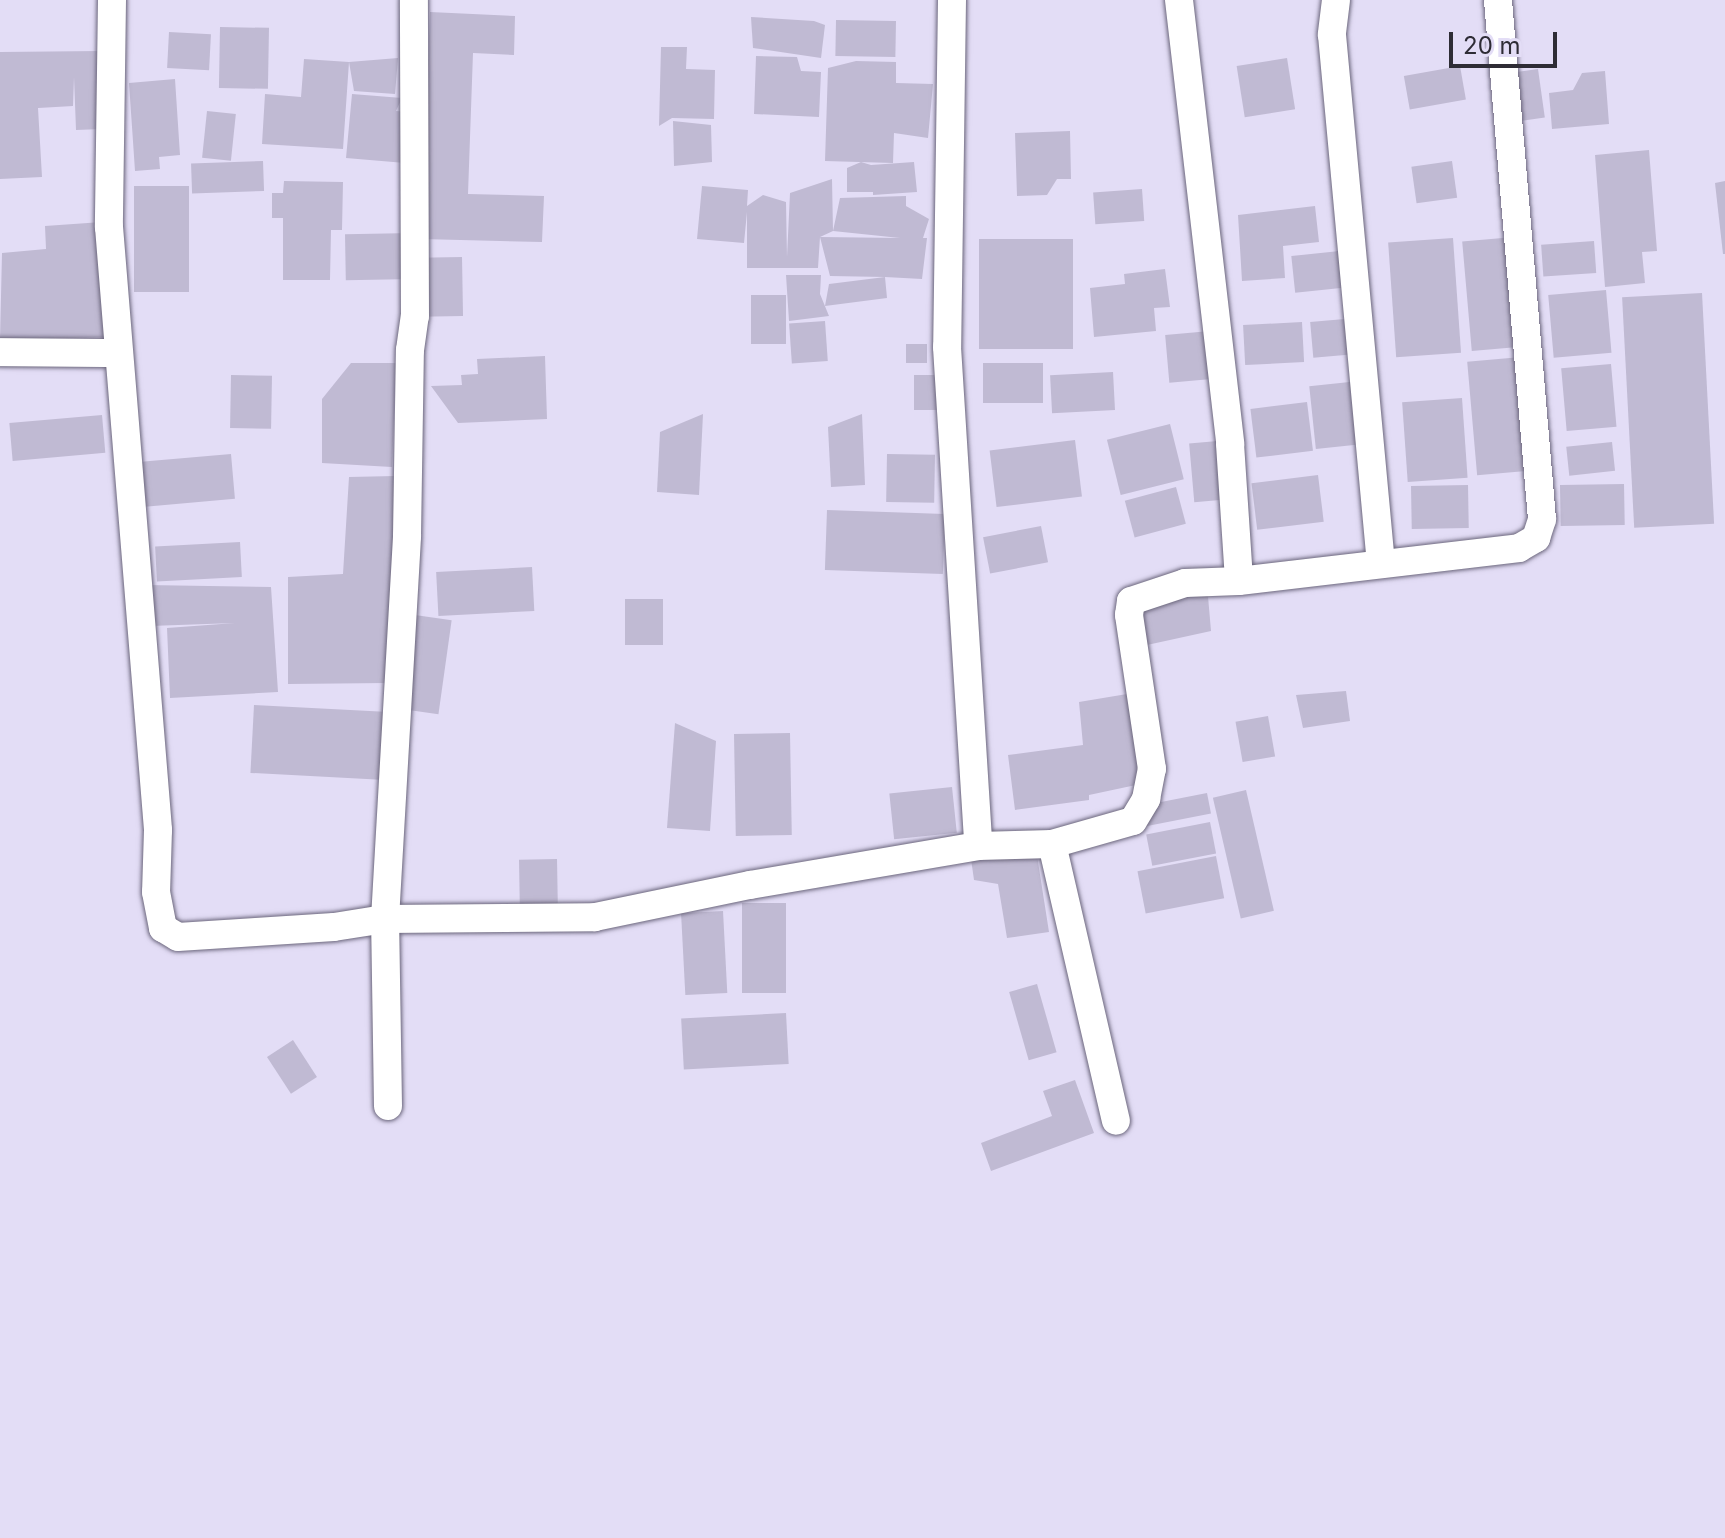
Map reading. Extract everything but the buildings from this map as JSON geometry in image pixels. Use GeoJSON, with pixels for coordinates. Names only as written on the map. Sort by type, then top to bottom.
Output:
{"type":"FeatureCollection","features":[{"type":"Feature","properties":{"kind":"street"},"geometry":{"type":"LineString","coordinates":[[112,0],[109,227],[158,830],[156,892],[163,928],[178,937],[334,927],[385,919],[595,917],[750,885],[978,846],[1052,844],[1133,821],[1152,782],[1129,615],[1131,601],[1185,583],[1239,581],[1519,548],[1536,538],[1542,519],[1498,0]]}},
{"type":"Feature","properties":{"kind":"street"},"geometry":{"type":"LineString","coordinates":[[388,1106],[385,919],[407,536],[410,350],[415,316],[414,0]]}},
{"type":"Feature","properties":{"kind":"street"},"geometry":{"type":"LineString","coordinates":[[952,0],[947,347],[978,846]]}},
{"type":"Feature","properties":{"kind":"street"},"geometry":{"type":"LineString","coordinates":[[1179,0],[1228,418],[1239,581]]}},
{"type":"Feature","properties":{"kind":"street"},"geometry":{"type":"LineString","coordinates":[[1336,0],[1332,35],[1381,564]]}},
{"type":"Feature","properties":{"kind":"street"},"geometry":{"type":"LineString","coordinates":[[0,352],[118,353]]}},
{"type":"Feature","properties":{"kind":"street"},"geometry":{"type":"LineString","coordinates":[[1052,844],[1116,1121]]}}]}
